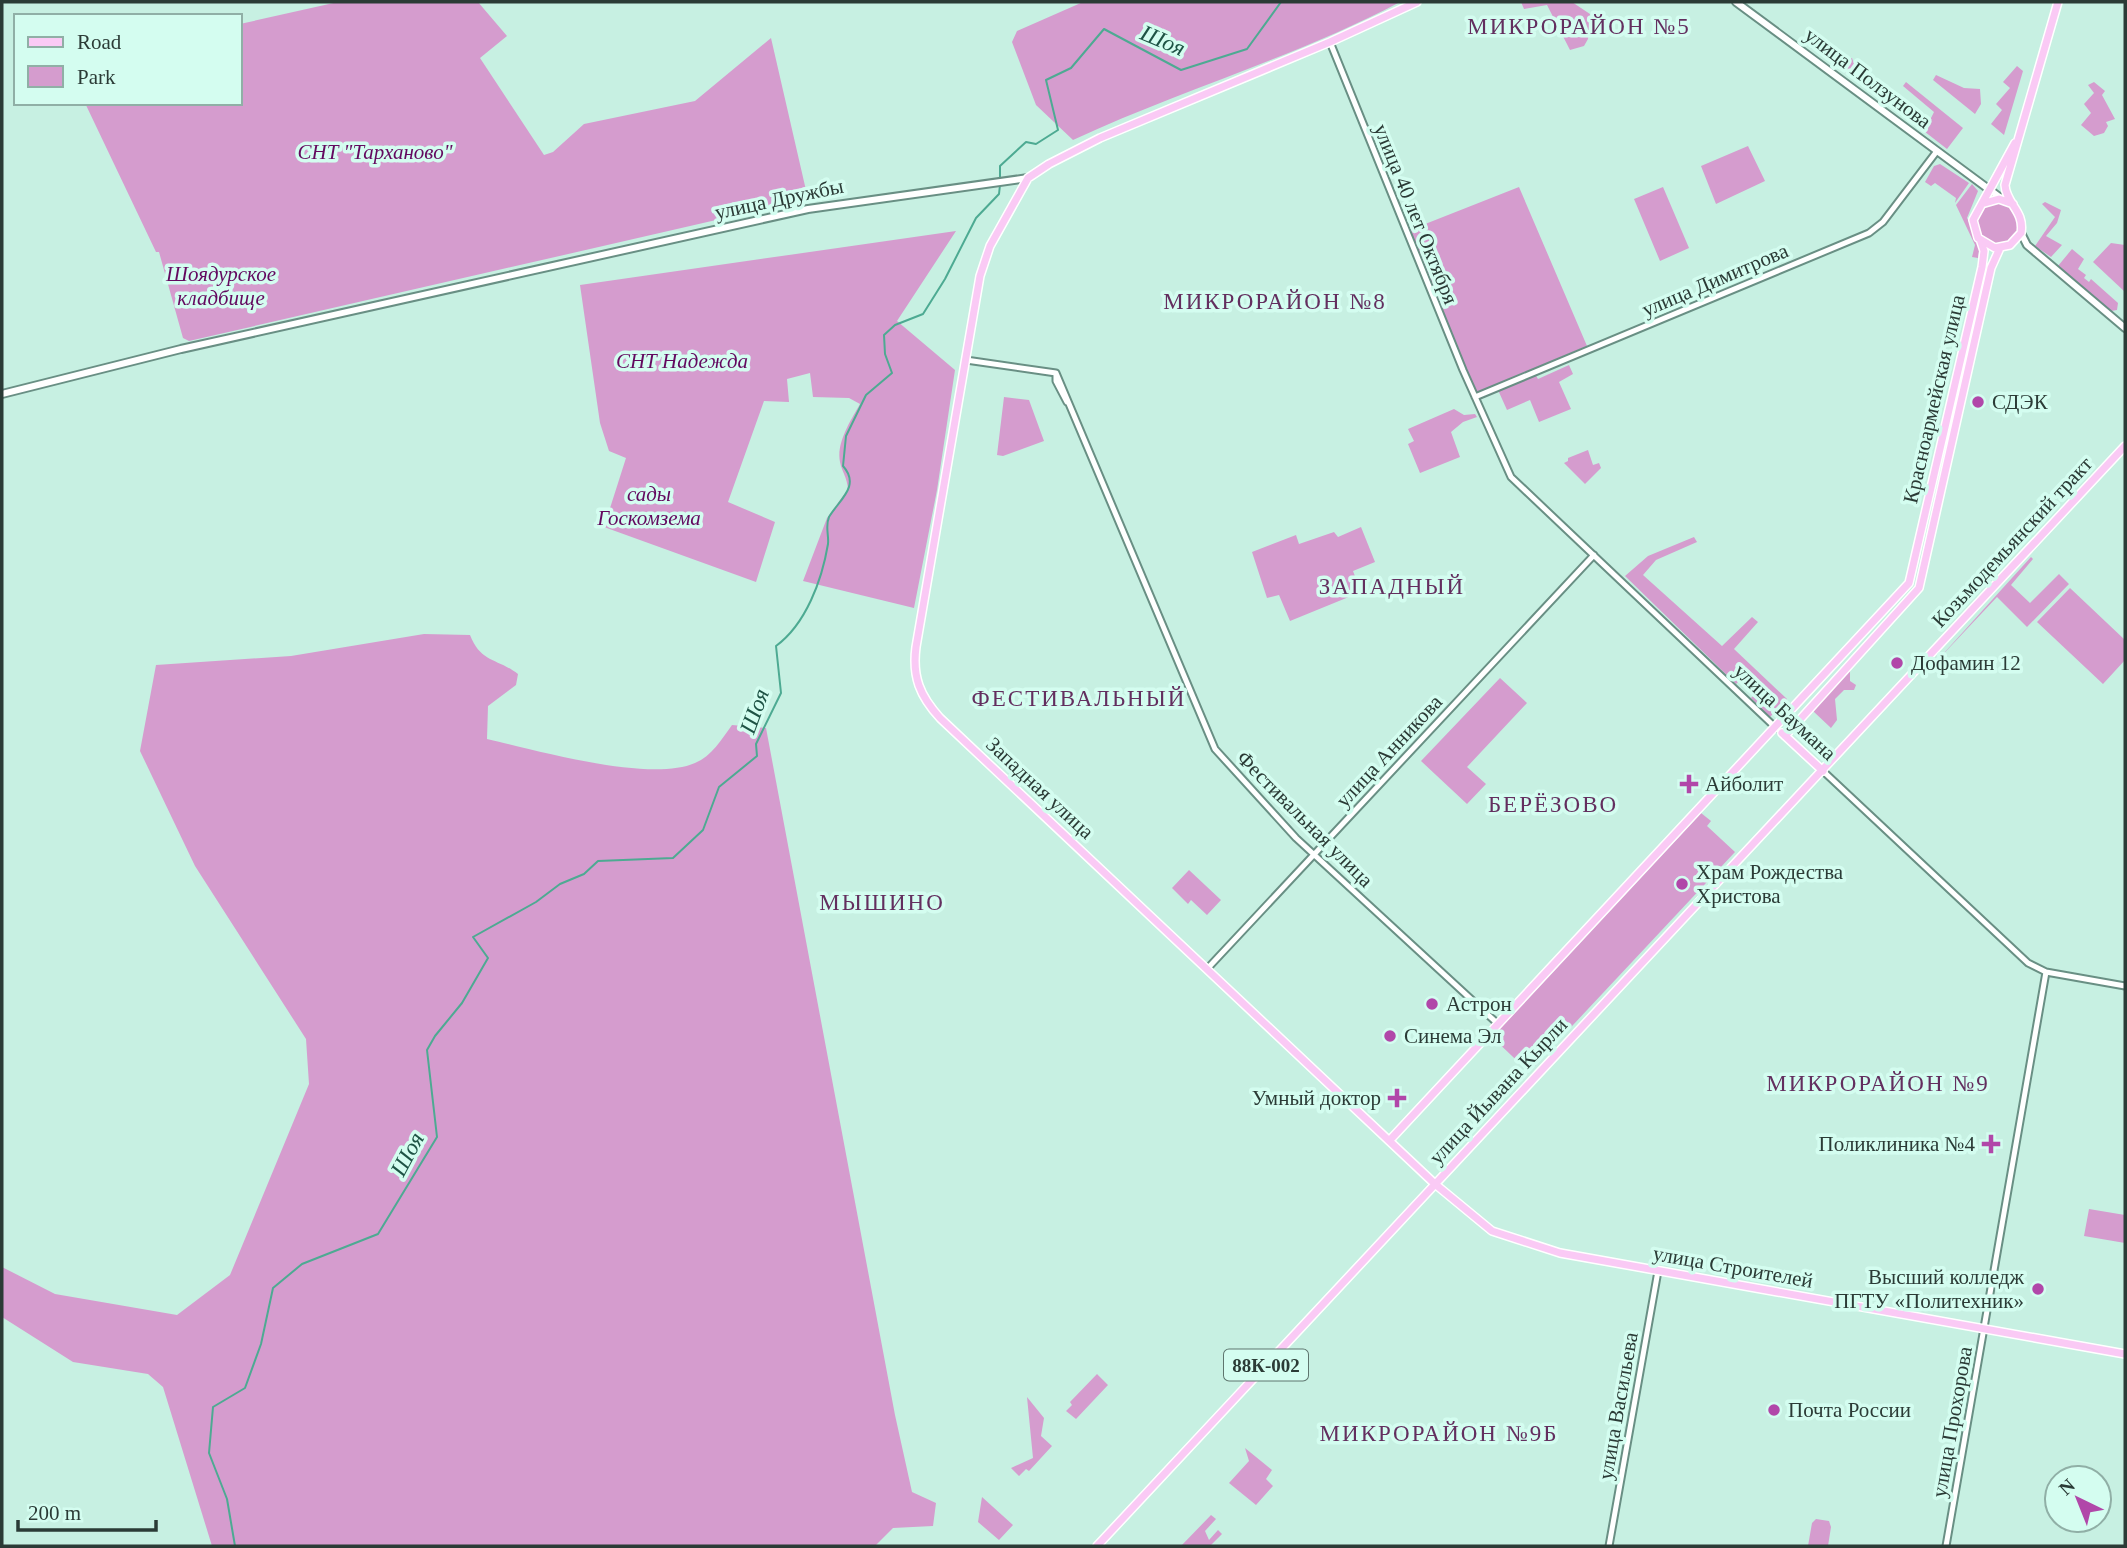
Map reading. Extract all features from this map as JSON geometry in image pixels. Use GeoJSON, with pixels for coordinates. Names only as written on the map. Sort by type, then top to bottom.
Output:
{"type":"FeatureCollection","features":[{"type":"Feature","properties":{"kind":"main road","name":"улица Дружбы"},"geometry":{"type":"LineString","coordinates":[[2,394],[121,364],[808,209],[1028,178],[1100,138],[1330,42],[1417,2]]}},
{"type":"Feature","properties":{"kind":"main road","name":"улица Ползунова"},"geometry":{"type":"LineString","coordinates":[[1736,2],[2003,200]]}},
{"type":"Feature","properties":{"kind":"main road"},"geometry":{"type":"LineString","coordinates":[[2058,2],[2005,185],[2022,219],[2021,233],[2027,245],[2125,328]]}},
{"type":"Feature","properties":{"kind":"main road"},"geometry":{"type":"LineString","coordinates":[[2015,143],[1973,220],[1974,230],[1981,242],[2000,248],[2027,245]]}},
{"type":"Feature","properties":{"kind":"main road"},"geometry":{"type":"LineString","coordinates":[[1982,205],[1980,182],[1989,183],[1998,177]]}},
{"type":"Feature","properties":{"kind":"main road","name":"Западная улица"},"geometry":{"type":"LineString","coordinates":[[1028,178],[983,263],[916,648],[914,669],[918,687],[940,718],[1435,1184]]}},
{"type":"Feature","properties":{"kind":"main road"},"geometry":{"type":"LineString","coordinates":[[1982,205],[1990,200],[2003,200],[2013,205]]}},
{"type":"Feature","properties":{"kind":"main road"},"geometry":{"type":"LineString","coordinates":[[2010,245],[2021,233]]}},
{"type":"Feature","properties":{"kind":"main road","name":"Красноармейская улица"},"geometry":{"type":"LineString","coordinates":[[1915,564],[1982,267],[1984,250],[1981,242]]}},
{"type":"Feature","properties":{"kind":"main road","name":"Красноармейская улица"},"geometry":{"type":"LineString","coordinates":[[1925,566],[1991,268],[2000,248]]}},
{"type":"Feature","properties":{"kind":"main road"},"geometry":{"type":"LineString","coordinates":[[1942,438],[1952,440]]}},
{"type":"Feature","properties":{"kind":"main road","name":"Козьмодемьянский тракт"},"geometry":{"type":"LineString","coordinates":[[1925,661],[2125,446]]}},
{"type":"Feature","properties":{"kind":"main road"},"geometry":{"type":"LineString","coordinates":[[1937,465],[1947,468]]}},
{"type":"Feature","properties":{"kind":"main road"},"geometry":{"type":"LineString","coordinates":[[1390,1140],[1907,587],[1915,564],[1925,566],[1915,594],[1785,736]]}},
{"type":"Feature","properties":{"kind":"main road","name":"улица Йывана Кырли"},"geometry":{"type":"LineString","coordinates":[[1097,1546],[1925,661]]}},
{"type":"Feature","properties":{"kind":"main road"},"geometry":{"type":"LineString","coordinates":[[1837,662],[1845,669]]}},
{"type":"Feature","properties":{"kind":"main road","name":"улица Баумана"},"geometry":{"type":"LineString","coordinates":[[1776,728],[1823,771]]}},
{"type":"Feature","properties":{"kind":"main road","name":"улица Строителей"},"geometry":{"type":"LineString","coordinates":[[1435,1184],[1482,1224],[1510,1239],[1553,1252],[2125,1354]]}},
{"type":"Feature","properties":{"kind":"street","name":"улица 40 лет Октября"},"geometry":{"type":"LineString","coordinates":[[1330,42],[1475,397]]}},
{"type":"Feature","properties":{"kind":"street","name":"улица Димитрова"},"geometry":{"type":"LineString","coordinates":[[1475,397],[1869,233],[1883,222],[1937,151]]}},
{"type":"Feature","properties":{"kind":"street","name":"Фестивальная улица"},"geometry":{"type":"LineString","coordinates":[[966,360],[1056,373],[1056,381],[1208,737],[1233,772],[1314,855],[1498,1024]]}},
{"type":"Feature","properties":{"kind":"street","name":"улица Баумана"},"geometry":{"type":"LineString","coordinates":[[1475,397],[1511,477],[1776,728]]}},
{"type":"Feature","properties":{"kind":"street","name":"улица Анникова"},"geometry":{"type":"LineString","coordinates":[[1207,969],[1594,555]]}},
{"type":"Feature","properties":{"kind":"street","name":"улица Баумана"},"geometry":{"type":"LineString","coordinates":[[1823,771],[2028,963],[2046,972],[2125,986]]}},
{"type":"Feature","properties":{"kind":"street","name":"улица Прохорова"},"geometry":{"type":"LineString","coordinates":[[1946,1546],[2046,972]]}},
{"type":"Feature","properties":{"kind":"street","name":"улица Васильева"},"geometry":{"type":"LineString","coordinates":[[1609,1546],[1658,1271]]}},
{"type":"Feature","properties":{"kind":"green space","name":"СНТ \"Тарханово\""},"geometry":{"type":"Polygon","coordinates":[[[338,2],[478,2],[507,36],[480,58],[544,155],[553,152],[584,124],[695,101],[771,38],[808,199],[189,341],[183,338],[159,252],[156,252],[86,105],[242,105],[242,24],[338,2]]]}},
{"type":"Feature","properties":{"kind":"green space"},"geometry":{"type":"Polygon","coordinates":[[[1083,2],[1400,2],[1320,40],[1073,140],[1036,105],[1012,42],[1017,31],[1083,2]]]}},
{"type":"Feature","properties":{"kind":"green space"},"geometry":{"type":"Polygon","coordinates":[[[1521,2],[1572,2],[1590,14],[1588,39],[1584,46],[1570,50],[1547,5],[1524,9],[1521,2]]]}},
{"type":"Feature","properties":{"kind":"green space"},"geometry":{"type":"Polygon","coordinates":[[[1838,48],[1844,61],[1852,58],[1861,84],[1822,55],[1823,52],[1838,48]]]}},
{"type":"Feature","properties":{"kind":"green space"},"geometry":{"type":"Polygon","coordinates":[[[2017,66],[2023,71],[2004,135],[1991,124],[2002,110],[1996,104],[2010,88],[2003,82],[2017,66]]]}},
{"type":"Feature","properties":{"kind":"green space"},"geometry":{"type":"Polygon","coordinates":[[[1936,75],[1964,88],[1980,89],[1981,104],[1975,114],[1933,80],[1936,75]]]}},
{"type":"Feature","properties":{"kind":"green space"},"geometry":{"type":"Polygon","coordinates":[[[1906,82],[1963,128],[1947,149],[1920,128],[1923,124],[1927,126],[1934,112],[1903,86],[1906,82]]]}},
{"type":"Feature","properties":{"kind":"green space"},"geometry":{"type":"Polygon","coordinates":[[[2094,82],[2105,91],[2102,95],[2115,119],[2106,122],[2108,126],[2104,133],[2094,136],[2081,125],[2091,113],[2084,104],[2094,93],[2088,85],[2094,82]]]}},
{"type":"Feature","properties":{"kind":"green space"},"geometry":{"type":"Polygon","coordinates":[[[1748,146],[1765,181],[1716,204],[1701,166],[1748,146]]]}},
{"type":"Feature","properties":{"kind":"green space"},"geometry":{"type":"Polygon","coordinates":[[[1940,164],[1969,183],[1955,203],[1956,198],[1935,183],[1931,186],[1925,182],[1934,166],[1940,164]]]}},
{"type":"Feature","properties":{"kind":"green space"},"geometry":{"type":"Polygon","coordinates":[[[1972,184],[1978,191],[1967,218],[1980,245],[1978,258],[1972,257],[1975,245],[1956,205],[1972,184]]]}},
{"type":"Feature","properties":{"kind":"green space"},"geometry":{"type":"Polygon","coordinates":[[[1519,187],[1587,346],[1475,393],[1448,326],[1442,320],[1444,315],[1410,230],[1519,187]]]}},
{"type":"Feature","properties":{"kind":"green space"},"geometry":{"type":"Polygon","coordinates":[[[1663,187],[1689,248],[1660,261],[1634,199],[1663,187]]]}},
{"type":"Feature","properties":{"kind":"green space"},"geometry":{"type":"Polygon","coordinates":[[[1998,202],[2013,208],[2019,223],[2013,238],[1998,244],[1983,238],[1977,223],[1983,208],[1998,202]]]}},
{"type":"Feature","properties":{"kind":"green space"},"geometry":{"type":"Polygon","coordinates":[[[2045,202],[2061,210],[2057,223],[2046,236],[2062,245],[2051,257],[2035,246],[2055,217],[2042,204],[2045,202]]]}},
{"type":"Feature","properties":{"kind":"green space","name":"СНТ Надежда"},"geometry":{"type":"Polygon","coordinates":[[[956,231],[897,321],[955,370],[937,490],[914,608],[803,581],[827,518],[848,489],[840,462],[840,447],[860,404],[849,398],[813,397],[810,373],[787,379],[789,402],[764,401],[728,502],[775,522],[756,582],[604,527],[626,458],[609,451],[600,423],[580,285],[956,231]]]}},
{"type":"Feature","properties":{"kind":"green space"},"geometry":{"type":"Polygon","coordinates":[[[2111,243],[2125,245],[2125,292],[2093,262],[2111,243]]]}},
{"type":"Feature","properties":{"kind":"green space"},"geometry":{"type":"Polygon","coordinates":[[[2072,249],[2084,259],[2078,269],[2086,275],[2084,278],[2089,282],[2091,279],[2118,303],[2117,310],[2111,311],[2058,266],[2072,249]]]}},
{"type":"Feature","properties":{"kind":"green space"},"geometry":{"type":"Polygon","coordinates":[[[1569,365],[1573,374],[1559,382],[1571,409],[1539,422],[1530,400],[1507,410],[1498,390],[1535,374],[1538,379],[1569,365]]]}},
{"type":"Feature","properties":{"kind":"green space"},"geometry":{"type":"Polygon","coordinates":[[[1004,397],[1029,400],[1044,441],[1003,456],[997,455],[1004,397]]]}},
{"type":"Feature","properties":{"kind":"green space"},"geometry":{"type":"Polygon","coordinates":[[[1454,409],[1464,415],[1475,414],[1477,417],[1463,422],[1451,432],[1460,457],[1420,473],[1408,444],[1414,441],[1408,429],[1454,409]]]}},
{"type":"Feature","properties":{"kind":"green space"},"geometry":{"type":"Polygon","coordinates":[[[1588,450],[1593,465],[1599,463],[1601,468],[1585,484],[1564,463],[1568,458],[1588,450]]]}},
{"type":"Feature","properties":{"kind":"green space"},"geometry":{"type":"Polygon","coordinates":[[[1361,527],[1375,562],[1353,571],[1361,592],[1290,621],[1279,595],[1267,598],[1252,552],[1296,535],[1299,544],[1334,532],[1338,537],[1361,527]]]}},
{"type":"Feature","properties":{"kind":"green space"},"geometry":{"type":"Polygon","coordinates":[[[1694,537],[1697,542],[1656,560],[1643,575],[1722,646],[1752,617],[1758,622],[1734,649],[1787,699],[1770,717],[1751,698],[1761,687],[1747,674],[1736,684],[1625,576],[1648,556],[1694,537]]]}},
{"type":"Feature","properties":{"kind":"green space"},"geometry":{"type":"Polygon","coordinates":[[[2031,557],[2033,559],[2011,585],[2030,603],[2059,574],[2069,584],[2027,627],[1997,597],[1934,664],[2031,557]]]}},
{"type":"Feature","properties":{"kind":"green space"},"geometry":{"type":"Polygon","coordinates":[[[2070,588],[2125,640],[2125,660],[2103,684],[2037,622],[2070,588]]]}},
{"type":"Feature","properties":{"kind":"green space"},"geometry":{"type":"Polygon","coordinates":[[[424,634],[470,635],[479,651],[518,674],[516,685],[488,706],[487,739],[592,763],[650,769],[675,768],[701,760],[716,747],[732,725],[766,728],[895,1415],[912,1492],[936,1503],[933,1526],[893,1528],[875,1546],[212,1546],[163,1387],[148,1374],[73,1362],[2,1317],[2,1267],[55,1294],[177,1315],[230,1275],[309,1084],[306,1039],[195,866],[140,751],[156,665],[291,656],[424,634]]]}},
{"type":"Feature","properties":{"kind":"green space"},"geometry":{"type":"Polygon","coordinates":[[[1850,671],[1850,681],[1856,685],[1854,690],[1844,690],[1835,699],[1837,720],[1831,728],[1813,711],[1814,707],[1850,671]]]}},
{"type":"Feature","properties":{"kind":"green space"},"geometry":{"type":"Polygon","coordinates":[[[1500,678],[1527,703],[1467,767],[1486,784],[1467,804],[1421,761],[1500,678]]]}},
{"type":"Feature","properties":{"kind":"green space"},"geometry":{"type":"Polygon","coordinates":[[[1701,813],[1711,821],[1707,826],[1735,852],[1529,1072],[1492,1037],[1701,813]]]}},
{"type":"Feature","properties":{"kind":"green space"},"geometry":{"type":"Polygon","coordinates":[[[1189,870],[1221,900],[1207,915],[1191,900],[1188,904],[1172,888],[1189,870]]]}},
{"type":"Feature","properties":{"kind":"green space"},"geometry":{"type":"Polygon","coordinates":[[[2089,1209],[2125,1215],[2125,1243],[2084,1236],[2089,1209]]]}},
{"type":"Feature","properties":{"kind":"green space"},"geometry":{"type":"Polygon","coordinates":[[[1097,1374],[1108,1385],[1076,1419],[1066,1411],[1072,1405],[1070,1402],[1097,1374]]]}},
{"type":"Feature","properties":{"kind":"green space"},"geometry":{"type":"Polygon","coordinates":[[[1027,1397],[1044,1418],[1041,1436],[1052,1446],[1029,1471],[1026,1469],[1019,1476],[1011,1468],[1033,1458],[1027,1397]]]}},
{"type":"Feature","properties":{"kind":"green space"},"geometry":{"type":"Polygon","coordinates":[[[1245,1448],[1272,1470],[1266,1479],[1273,1486],[1256,1505],[1229,1483],[1249,1461],[1245,1448]]]}},
{"type":"Feature","properties":{"kind":"green space"},"geometry":{"type":"Polygon","coordinates":[[[982,1497],[1013,1525],[999,1540],[978,1522],[982,1497]]]}},
{"type":"Feature","properties":{"kind":"green space"},"geometry":{"type":"Polygon","coordinates":[[[1211,1515],[1216,1519],[1205,1531],[1209,1540],[1218,1530],[1222,1534],[1210,1546],[1181,1546],[1211,1515]]]}},
{"type":"Feature","properties":{"kind":"green space"},"geometry":{"type":"Polygon","coordinates":[[[1816,1519],[1829,1521],[1831,1527],[1828,1546],[1808,1546],[1812,1523],[1816,1519]]]}},
{"type":"Feature","properties":{"kind":"waterway","name":"Шоя"},"geometry":{"type":"LineString","coordinates":[[1000,179],[1000,166],[1026,142],[1036,144],[1058,130],[1046,80],[1071,68],[1104,29],[1181,70],[1247,49],[1281,2]]}},
{"type":"Feature","properties":{"kind":"waterway","name":"Шоя"},"geometry":{"type":"LineString","coordinates":[[235,1546],[227,1499],[209,1453],[213,1407],[245,1388],[261,1344],[273,1288],[302,1264],[378,1234],[437,1137],[427,1050],[462,1003],[488,958],[473,937],[536,902],[560,884],[584,874],[598,861],[673,858],[703,830],[719,787],[757,756],[756,744],[781,693],[776,646],[796,626],[811,600],[828,544],[828,520],[849,486],[848,473],[843,466],[846,436],[866,395],[892,373],[885,354],[884,335],[895,325],[923,314],[945,279],[976,218],[999,194],[1000,185]]}},
{"type":"Feature","properties":{"kind":"place","name":"СДЭК"},"geometry":{"type":"Point","coordinates":[1978,402]}},
{"type":"Feature","properties":{"kind":"place","name":"Дофамин 12"},"geometry":{"type":"Point","coordinates":[1897,663]}},
{"type":"Feature","properties":{"kind":"place","name":"Айболит"},"geometry":{"type":"Point","coordinates":[1689,784]}},
{"type":"Feature","properties":{"kind":"place","name":"Храм Рождества Христова"},"geometry":{"type":"Point","coordinates":[1682,884]}},
{"type":"Feature","properties":{"kind":"place","name":"Астрон"},"geometry":{"type":"Point","coordinates":[1432,1004]}},
{"type":"Feature","properties":{"kind":"place","name":"Синема Эл"},"geometry":{"type":"Point","coordinates":[1390,1036]}},
{"type":"Feature","properties":{"kind":"place","name":"Умный доктор"},"geometry":{"type":"Point","coordinates":[1397,1098]}},
{"type":"Feature","properties":{"kind":"place","name":"Поликлиника №4"},"geometry":{"type":"Point","coordinates":[1991,1144]}},
{"type":"Feature","properties":{"kind":"place","name":"Высший колледж ПГТУ «Политехник»"},"geometry":{"type":"Point","coordinates":[2038,1289]}},
{"type":"Feature","properties":{"kind":"place","name":"Почта России"},"geometry":{"type":"Point","coordinates":[1774,1410]}},
{"type":"Feature","properties":{"kind":"district","name":"МИКРОРАЙОН №5"},"geometry":{"type":"Point","coordinates":[1579,26]}},
{"type":"Feature","properties":{"kind":"district","name":"МИКРОРАЙОН №8"},"geometry":{"type":"Point","coordinates":[1275,301]}},
{"type":"Feature","properties":{"kind":"district","name":"ЗАПАДНЫЙ"},"geometry":{"type":"Point","coordinates":[1392,586]}},
{"type":"Feature","properties":{"kind":"district","name":"ФЕСТИВАЛЬНЫЙ"},"geometry":{"type":"Point","coordinates":[1079,698]}},
{"type":"Feature","properties":{"kind":"district","name":"БЕРЁЗОВО"},"geometry":{"type":"Point","coordinates":[1553,804]}},
{"type":"Feature","properties":{"kind":"district","name":"МЫШИНО"},"geometry":{"type":"Point","coordinates":[882,902]}},
{"type":"Feature","properties":{"kind":"district","name":"МИКРОРАЙОН №9"},"geometry":{"type":"Point","coordinates":[1878,1083]}},
{"type":"Feature","properties":{"kind":"district","name":"МИКРОРАЙОН №9Б"},"geometry":{"type":"Point","coordinates":[1439,1433]}},
{"type":"Feature","properties":{"kind":"park label","name":"Шоядурское кладбище"},"geometry":{"type":"Point","coordinates":[221,286]}},
{"type":"Feature","properties":{"kind":"park label","name":"сады Госкомзема"},"geometry":{"type":"Point","coordinates":[649,506]}}]}
